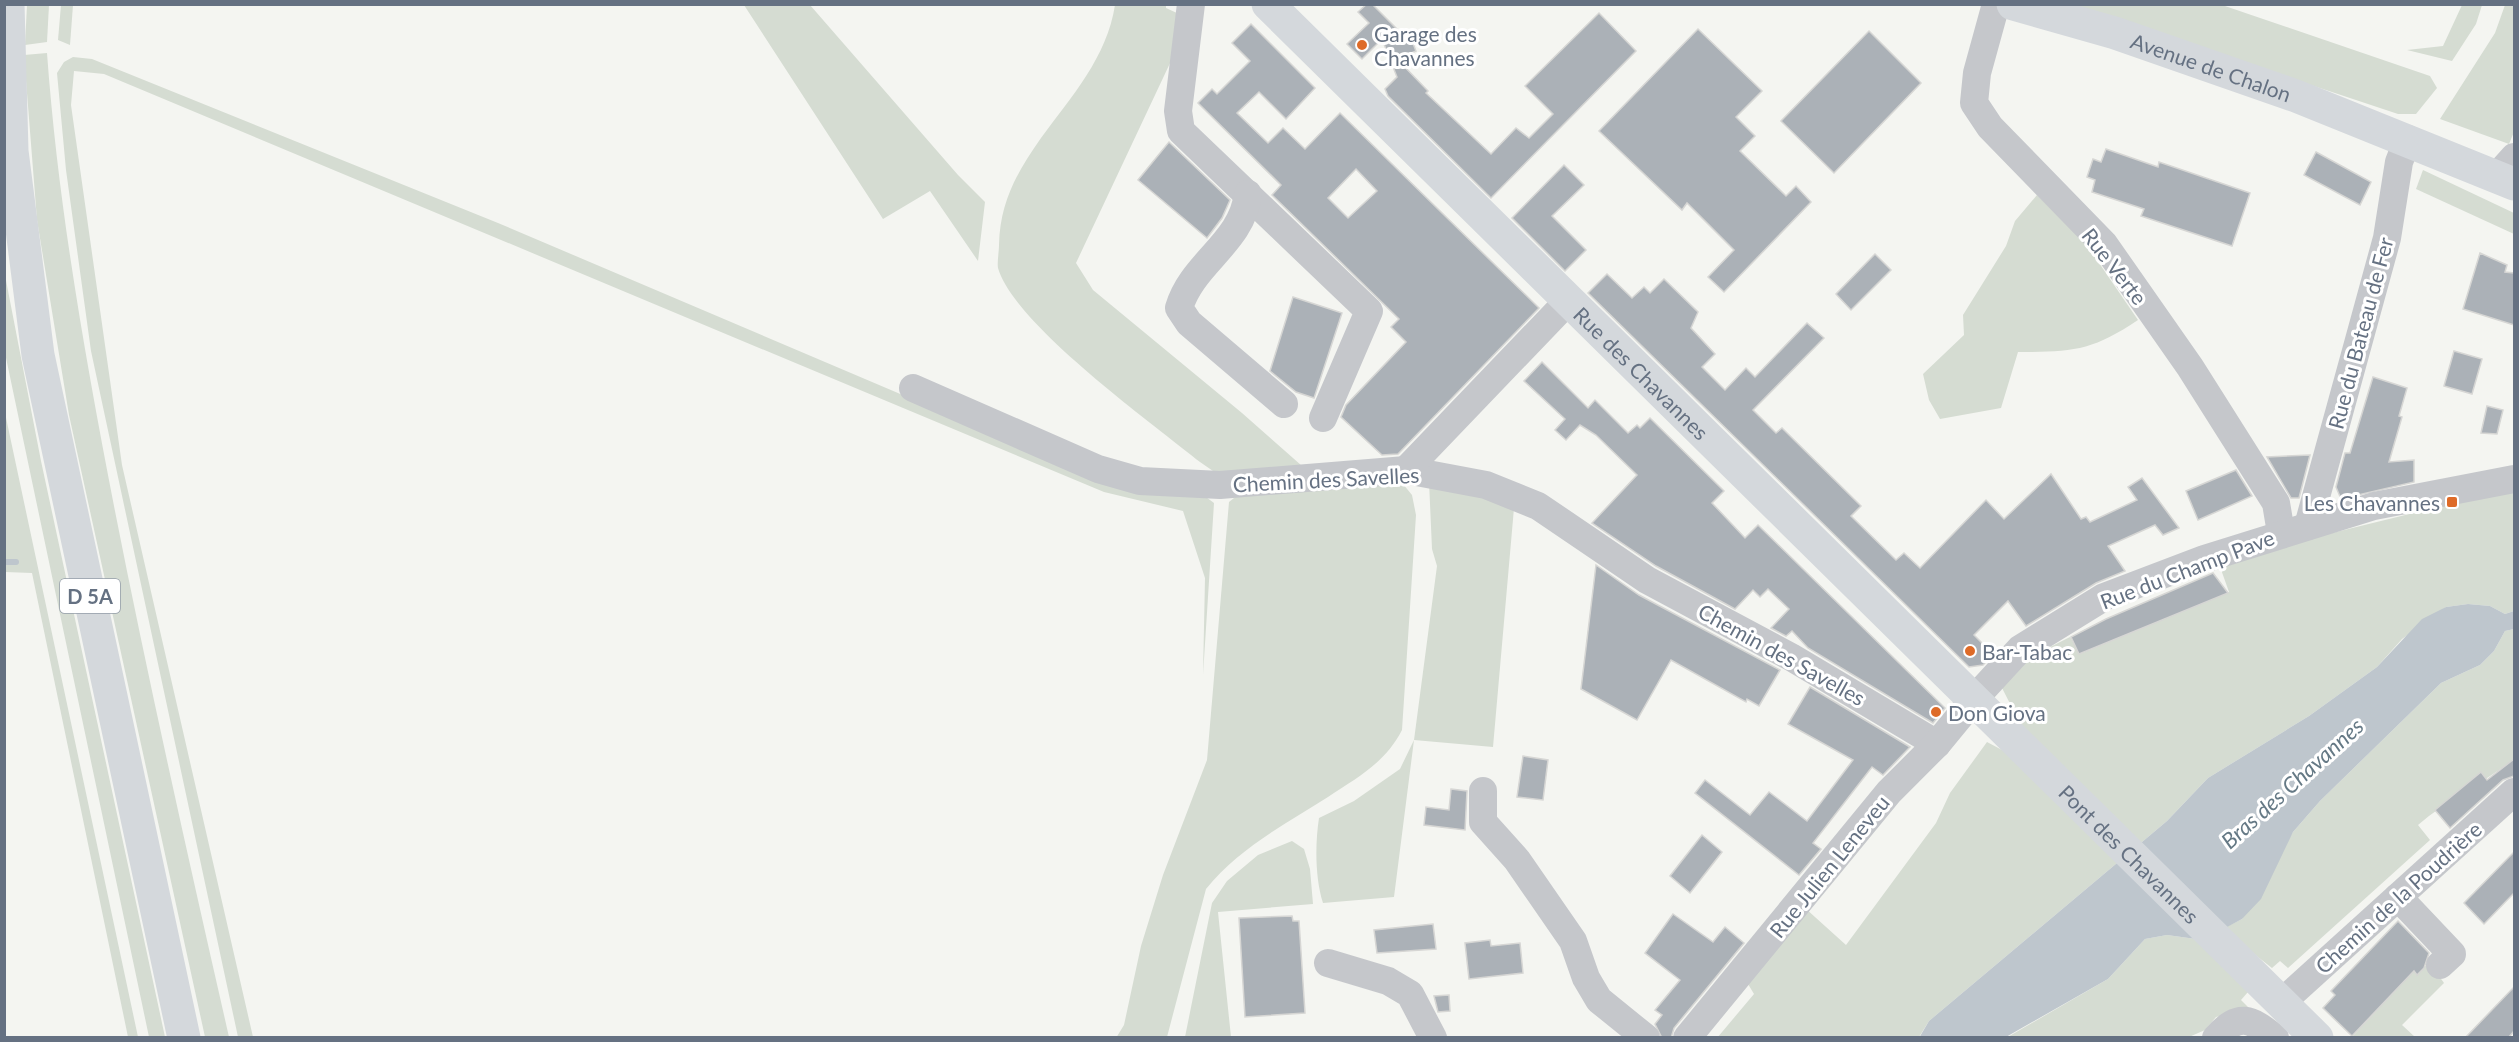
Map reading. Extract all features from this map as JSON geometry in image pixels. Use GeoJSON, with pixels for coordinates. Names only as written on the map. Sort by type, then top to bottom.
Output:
{"type":"FeatureCollection","features":[{"type":"Feature","properties":{"kind":"main road","name":"D 5A"},"geometry":{"type":"LineString","coordinates":[[8,4],[12,151],[38,355],[184,1038]]}},
{"type":"Feature","properties":{"kind":"main road","name":"Rue des Chavannes"},"geometry":{"type":"LineString","coordinates":[[1268,4],[2014,740]]}},
{"type":"Feature","properties":{"kind":"main road","name":"Avenue de Chalon"},"geometry":{"type":"LineString","coordinates":[[2013,4],[2115,33],[2296,96],[2510,176]]}},
{"type":"Feature","properties":{"kind":"main road","name":"Pont des Chavannes"},"geometry":{"type":"LineString","coordinates":[[2014,740],[2317,1038]]}},
{"type":"Feature","properties":{"kind":"street"},"geometry":{"type":"LineString","coordinates":[[1191,4],[1178,111],[1181,131],[1369,311],[1323,418]]}},
{"type":"Feature","properties":{"kind":"street","name":"Rue Verte"},"geometry":{"type":"LineString","coordinates":[[1996,4],[1977,73],[1974,103],[1990,127],[2104,244],[2190,367],[2276,503],[2305,526]]}},
{"type":"Feature","properties":{"kind":"street","name":"Rue du Bateau de Fer"},"geometry":{"type":"LineString","coordinates":[[2305,526],[2387,238],[2399,162],[2408,139]]}},
{"type":"Feature","properties":{"kind":"street"},"geometry":{"type":"LineString","coordinates":[[1248,194],[1246,212],[1238,226],[1184,292],[1179,308],[1189,323],[1284,405]]}},
{"type":"Feature","properties":{"kind":"street"},"geometry":{"type":"LineString","coordinates":[[1406,470],[1569,300]]}},
{"type":"Feature","properties":{"kind":"street","name":"Chemin des Savelles"},"geometry":{"type":"LineString","coordinates":[[913,388],[1098,470],[1140,481],[1220,485],[1406,470],[1486,485],[1538,506],[1647,580],[1791,657],[1937,744]]}},
{"type":"Feature","properties":{"kind":"street","name":"Rue du Champ Pave"},"geometry":{"type":"LineString","coordinates":[[1974,699],[2020,649],[2104,597],[2204,558],[2374,506],[2514,479]]}},
{"type":"Feature","properties":{"kind":"street","name":"Rue Julien Leneveu"},"geometry":{"type":"LineString","coordinates":[[1687,1038],[1889,792],[1937,744],[1974,699]]}},
{"type":"Feature","properties":{"kind":"street"},"geometry":{"type":"LineString","coordinates":[[1483,791],[1483,822],[1517,860],[1574,941],[1586,978],[1599,1000],[1646,1038]]}},
{"type":"Feature","properties":{"kind":"street","name":"Chemin de la Poudrière"},"geometry":{"type":"LineString","coordinates":[[2282,1002],[2514,792]]}},
{"type":"Feature","properties":{"kind":"street"},"geometry":{"type":"LineString","coordinates":[[2398,897],[2452,954],[2440,965]]}},
{"type":"Feature","properties":{"kind":"street"},"geometry":{"type":"LineString","coordinates":[[1328,963],[1388,981],[1410,994],[1433,1038]]}},
{"type":"Feature","properties":{"kind":"street"},"geometry":{"type":"LineString","coordinates":[[2216,1038],[2230,1023],[2238,1019],[2256,1023],[2275,1038]]}},
{"type":"Feature","properties":{"kind":"shaded area"},"geometry":{"type":"Polygon","coordinates":[[[27,5],[49,5],[47,42],[25,45],[27,5]]]}},
{"type":"Feature","properties":{"kind":"shaded area"},"geometry":{"type":"Polygon","coordinates":[[[61,5],[73,5],[70,45],[58,40],[61,5]]]}},
{"type":"Feature","properties":{"kind":"shaded area"},"geometry":{"type":"Polygon","coordinates":[[[744,5],[810,5],[958,175],[985,202],[978,261],[930,191],[883,219],[744,5]]]}},
{"type":"Feature","properties":{"kind":"shaded area"},"geometry":{"type":"Polygon","coordinates":[[[1115,5],[1166,5],[1166,8],[1179,14],[1179,44],[1076,263],[1093,290],[1242,413],[1310,473],[1226,480],[1119,398],[1056,344],[1009,291],[998,268],[1000,229],[1011,188],[1032,151],[1087,75],[1104,42],[1115,5]]]}},
{"type":"Feature","properties":{"kind":"shaded area"},"geometry":{"type":"Polygon","coordinates":[[[2070,5],[2222,5],[2430,76],[2437,88],[2416,114],[2398,114],[2070,5]]]}},
{"type":"Feature","properties":{"kind":"shaded area"},"geometry":{"type":"Polygon","coordinates":[[[2462,5],[2482,5],[2476,24],[2452,61],[2407,50],[2443,46],[2462,5]]]}},
{"type":"Feature","properties":{"kind":"shaded area"},"geometry":{"type":"Polygon","coordinates":[[[2505,5],[2514,5],[2514,132],[2509,144],[2440,119],[2495,33],[2505,5]]]}},
{"type":"Feature","properties":{"kind":"shaded area"},"geometry":{"type":"Polygon","coordinates":[[[47,53],[65,224],[103,450],[155,706],[229,1037],[205,1037],[69,415],[37,220],[24,55],[47,53]]]}},
{"type":"Feature","properties":{"kind":"shaded area"},"geometry":{"type":"Polygon","coordinates":[[[73,57],[92,59],[498,223],[1030,449],[1206,497],[1214,503],[1203,675],[1205,578],[1183,511],[1104,492],[104,74],[74,71],[71,105],[122,465],[253,1037],[238,1037],[91,351],[66,170],[57,73],[64,62],[73,57]]]}},
{"type":"Feature","properties":{"kind":"shaded area"},"geometry":{"type":"Polygon","coordinates":[[[2423,170],[2514,213],[2514,234],[2416,189],[2423,170]]]}},
{"type":"Feature","properties":{"kind":"shaded area"},"geometry":{"type":"Polygon","coordinates":[[[2037,195],[2086,244],[2138,320],[2107,338],[2081,348],[2018,352],[2001,408],[1940,419],[1929,400],[1923,374],[1964,335],[1963,315],[2006,246],[2015,221],[2037,195]]]}},
{"type":"Feature","properties":{"kind":"shaded area"},"geometry":{"type":"Polygon","coordinates":[[[4,270],[41,461],[165,1037],[149,1037],[5,353],[4,270]]]}},
{"type":"Feature","properties":{"kind":"shaded area"},"geometry":{"type":"Polygon","coordinates":[[[5,413],[138,1037],[128,1037],[32,573],[5,572],[5,413]]]}},
{"type":"Feature","properties":{"kind":"shaded area"},"geometry":{"type":"Polygon","coordinates":[[[1429,481],[1514,508],[1493,747],[1414,740],[1437,566],[1432,549],[1429,481]]]}},
{"type":"Feature","properties":{"kind":"shaded area"},"geometry":{"type":"Polygon","coordinates":[[[1403,484],[1412,495],[1416,515],[1402,730],[1387,752],[1370,768],[1247,849],[1206,889],[1167,1037],[1116,1038],[1124,1025],[1141,946],[1163,875],[1207,760],[1229,502],[1239,494],[1403,484]]]}},
{"type":"Feature","properties":{"kind":"shaded area"},"geometry":{"type":"Polygon","coordinates":[[[2514,491],[2514,611],[2505,614],[2490,606],[2468,604],[2446,607],[2402,639],[2377,667],[2309,716],[2208,778],[2167,821],[1929,1021],[1919,1037],[1717,1038],[1754,994],[1748,984],[1805,908],[1846,945],[1936,823],[1950,793],[1987,742],[2004,751],[2024,731],[2001,686],[2030,657],[2070,637],[2080,654],[2229,592],[2218,561],[2438,507],[2514,491]]]}},
{"type":"Feature","properties":{"kind":"shaded area"},"geometry":{"type":"Polygon","coordinates":[[[2514,629],[2514,759],[2441,807],[2418,825],[2430,840],[2288,968],[2280,961],[2272,968],[2222,929],[2242,919],[2293,832],[2320,801],[2441,683],[2480,665],[2494,651],[2505,631],[2514,629]]]}},
{"type":"Feature","properties":{"kind":"shaded area"},"geometry":{"type":"Polygon","coordinates":[[[1414,740],[1394,897],[1323,903],[1316,861],[1319,818],[1354,801],[1400,769],[1414,740]]]}},
{"type":"Feature","properties":{"kind":"shaded area"},"geometry":{"type":"Polygon","coordinates":[[[1292,841],[1304,849],[1310,869],[1313,904],[1218,912],[1231,1037],[1185,1037],[1212,903],[1227,881],[1258,855],[1292,841]]]}},
{"type":"Feature","properties":{"kind":"shaded area"},"geometry":{"type":"Polygon","coordinates":[[[2167,935],[2203,940],[2248,992],[2241,1000],[2249,1008],[2216,1017],[2205,1030],[2189,1037],[2006,1038],[2108,979],[2145,939],[2167,935]]]}},
{"type":"Feature","properties":{"kind":"shaded area"},"geometry":{"type":"Polygon","coordinates":[[[2429,962],[2444,983],[2402,1025],[2415,1037],[2351,1038],[2414,971],[2418,974],[2429,962]]]}},
{"type":"Feature","properties":{"kind":"water","name":"Bras des Chavannes"},"geometry":{"type":"Polygon","coordinates":[[[2468,604],[2490,606],[2505,614],[2514,611],[2514,629],[2505,631],[2494,651],[2480,665],[2441,683],[2320,801],[2293,832],[2261,899],[2242,919],[2203,940],[2167,935],[2145,939],[2108,979],[2006,1037],[1919,1038],[1929,1021],[2167,821],[2208,778],[2309,716],[2377,667],[2422,619],[2446,607],[2468,604]]]}},
{"type":"Feature","properties":{"kind":"building"},"geometry":{"type":"Polygon","coordinates":[[[1367,4],[1372,4],[1406,38],[1410,36],[1416,51],[1397,59],[1428,91],[1426,93],[1491,154],[1516,128],[1529,138],[1553,114],[1525,86],[1599,13],[1636,51],[1491,198],[1388,96],[1385,89],[1397,77],[1382,39],[1362,59],[1347,44],[1369,23],[1358,12],[1367,4]]]}},
{"type":"Feature","properties":{"kind":"building"},"geometry":{"type":"Polygon","coordinates":[[[1251,24],[1315,88],[1286,119],[1259,92],[1237,113],[1268,143],[1283,128],[1305,149],[1340,113],[1539,308],[1398,454],[1382,455],[1341,417],[1346,405],[1406,342],[1391,327],[1399,319],[1272,195],[1281,185],[1198,103],[1212,89],[1217,94],[1250,61],[1232,43],[1251,24]],[[1356,169],[1328,198],[1348,218],[1377,191],[1356,169]]]}},
{"type":"Feature","properties":{"kind":"building"},"geometry":{"type":"Polygon","coordinates":[[[1698,29],[1762,91],[1736,117],[1755,136],[1740,151],[1786,196],[1796,186],[1811,202],[1724,292],[1708,277],[1734,250],[1687,203],[1682,210],[1599,131],[1698,29]]]}},
{"type":"Feature","properties":{"kind":"building"},"geometry":{"type":"Polygon","coordinates":[[[1869,31],[1921,83],[1834,173],[1781,121],[1869,31]]]}},
{"type":"Feature","properties":{"kind":"building"},"geometry":{"type":"Polygon","coordinates":[[[1169,142],[1230,200],[1222,218],[1207,238],[1138,180],[1169,142]]]}},
{"type":"Feature","properties":{"kind":"building"},"geometry":{"type":"Polygon","coordinates":[[[2106,149],[2158,167],[2159,162],[2250,193],[2232,246],[2141,216],[2144,209],[2092,192],[2095,180],[2087,177],[2093,159],[2101,162],[2106,149]]]}},
{"type":"Feature","properties":{"kind":"building"},"geometry":{"type":"Polygon","coordinates":[[[2316,152],[2371,182],[2360,205],[2304,175],[2316,152]]]}},
{"type":"Feature","properties":{"kind":"building"},"geometry":{"type":"Polygon","coordinates":[[[1564,165],[1584,185],[1552,216],[1586,250],[1565,271],[1512,218],[1564,165]]]}},
{"type":"Feature","properties":{"kind":"building"},"geometry":{"type":"Polygon","coordinates":[[[2480,253],[2507,265],[2505,272],[2514,273],[2514,325],[2463,309],[2480,253]]]}},
{"type":"Feature","properties":{"kind":"building"},"geometry":{"type":"Polygon","coordinates":[[[1875,254],[1891,270],[1851,310],[1836,294],[1875,254]]]}},
{"type":"Feature","properties":{"kind":"building"},"geometry":{"type":"Polygon","coordinates":[[[1607,274],[1632,298],[1644,287],[1650,293],[1664,279],[1698,312],[1691,328],[1715,354],[1702,367],[1725,390],[1746,368],[1755,377],[1807,323],[1824,338],[1753,410],[1776,433],[1782,428],[1861,506],[1851,516],[1896,560],[1904,553],[1920,568],[1986,500],[2004,519],[2051,474],[2081,519],[2086,517],[2090,522],[2137,500],[2128,487],[2142,478],[2179,528],[2163,535],[2155,525],[2108,546],[2125,571],[2096,583],[2026,626],[2008,601],[1974,635],[1993,654],[1983,665],[1969,667],[1588,293],[1607,274]]]}},
{"type":"Feature","properties":{"kind":"building"},"geometry":{"type":"Polygon","coordinates":[[[1293,297],[1342,313],[1314,398],[1296,392],[1270,371],[1293,297]]]}},
{"type":"Feature","properties":{"kind":"building"},"geometry":{"type":"Polygon","coordinates":[[[2454,351],[2482,359],[2472,394],[2444,386],[2454,351]]]}},
{"type":"Feature","properties":{"kind":"building"},"geometry":{"type":"Polygon","coordinates":[[[1542,362],[1588,408],[1595,400],[1628,433],[1637,425],[1640,428],[1650,418],[1724,491],[1712,503],[1745,538],[1758,525],[1945,708],[1933,723],[1808,648],[1792,631],[1786,636],[1771,628],[1789,609],[1768,589],[1760,597],[1753,590],[1735,609],[1656,566],[1592,523],[1637,475],[1596,435],[1580,425],[1566,440],[1555,430],[1565,419],[1524,381],[1542,362]]]}},
{"type":"Feature","properties":{"kind":"building"},"geometry":{"type":"Polygon","coordinates":[[[2373,377],[2407,388],[2399,416],[2402,417],[2389,462],[2414,460],[2414,482],[2341,499],[2336,487],[2345,453],[2350,453],[2373,377]]]}},
{"type":"Feature","properties":{"kind":"building"},"geometry":{"type":"Polygon","coordinates":[[[2487,406],[2503,410],[2497,434],[2481,433],[2487,406]]]}},
{"type":"Feature","properties":{"kind":"building"},"geometry":{"type":"Polygon","coordinates":[[[2310,455],[2299,498],[2291,498],[2267,457],[2310,455]]]}},
{"type":"Feature","properties":{"kind":"building"},"geometry":{"type":"Polygon","coordinates":[[[2236,470],[2252,496],[2198,520],[2186,491],[2236,470]]]}},
{"type":"Feature","properties":{"kind":"building"},"geometry":{"type":"Polygon","coordinates":[[[1596,565],[1639,595],[1780,670],[1759,706],[1747,699],[1746,702],[1671,660],[1637,720],[1581,689],[1596,565]]]}},
{"type":"Feature","properties":{"kind":"building"},"geometry":{"type":"Polygon","coordinates":[[[2213,573],[2228,593],[2079,654],[2071,637],[2106,619],[2213,573]]]}},
{"type":"Feature","properties":{"kind":"building"},"geometry":{"type":"Polygon","coordinates":[[[1810,687],[1910,747],[1883,775],[1872,767],[1813,843],[1821,849],[1799,875],[1695,793],[1705,780],[1750,815],[1769,792],[1807,821],[1853,760],[1788,724],[1810,687]]]}},
{"type":"Feature","properties":{"kind":"building"},"geometry":{"type":"Polygon","coordinates":[[[1523,756],[1548,760],[1543,800],[1517,797],[1523,756]]]}},
{"type":"Feature","properties":{"kind":"building"},"geometry":{"type":"Polygon","coordinates":[[[2514,759],[2514,776],[2503,780],[2450,828],[2435,810],[2481,772],[2487,780],[2514,759]]]}},
{"type":"Feature","properties":{"kind":"building"},"geometry":{"type":"Polygon","coordinates":[[[1451,789],[1467,791],[1465,830],[1424,825],[1426,807],[1449,810],[1451,789]]]}},
{"type":"Feature","properties":{"kind":"building"},"geometry":{"type":"Polygon","coordinates":[[[1702,835],[1722,852],[1690,893],[1670,876],[1702,835]]]}},
{"type":"Feature","properties":{"kind":"building"},"geometry":{"type":"Polygon","coordinates":[[[2514,852],[2514,893],[2484,924],[2464,903],[2514,852]]]}},
{"type":"Feature","properties":{"kind":"building"},"geometry":{"type":"Polygon","coordinates":[[[1673,914],[1713,942],[1725,927],[1744,943],[1674,1028],[1671,1038],[1662,1038],[1655,1024],[1662,1015],[1655,1010],[1680,980],[1645,953],[1673,914]]]}},
{"type":"Feature","properties":{"kind":"building"},"geometry":{"type":"Polygon","coordinates":[[[1292,916],[1293,921],[1299,921],[1305,1013],[1245,1017],[1239,918],[1292,916]]]}},
{"type":"Feature","properties":{"kind":"building"},"geometry":{"type":"Polygon","coordinates":[[[2398,921],[2429,953],[2424,968],[2417,975],[2414,971],[2352,1036],[2323,1008],[2335,995],[2331,991],[2398,921]]]}},
{"type":"Feature","properties":{"kind":"building"},"geometry":{"type":"Polygon","coordinates":[[[1433,924],[1436,949],[1377,953],[1374,930],[1433,924]]]}},
{"type":"Feature","properties":{"kind":"building"},"geometry":{"type":"Polygon","coordinates":[[[1490,940],[1491,946],[1520,943],[1523,973],[1469,979],[1465,943],[1490,940]]]}},
{"type":"Feature","properties":{"kind":"building"},"geometry":{"type":"Polygon","coordinates":[[[2514,987],[2514,1031],[2508,1038],[2465,1038],[2514,987]]]}},
{"type":"Feature","properties":{"kind":"building"},"geometry":{"type":"Polygon","coordinates":[[[1449,995],[1450,1011],[1438,1012],[1434,996],[1449,995]]]}},
{"type":"Feature","properties":{"kind":"waterway"},"geometry":{"type":"LineString","coordinates":[[4,562],[16,562]]}},
{"type":"Feature","properties":{"kind":"place","name":"Garage des Chavannes"},"geometry":{"type":"Point","coordinates":[1362,45]}},
{"type":"Feature","properties":{"kind":"place","name":"Les Chavannes"},"geometry":{"type":"Point","coordinates":[2452,502]}},
{"type":"Feature","properties":{"kind":"place","name":"Bar-Tabac"},"geometry":{"type":"Point","coordinates":[1970,651]}},
{"type":"Feature","properties":{"kind":"place","name":"Don Giova"},"geometry":{"type":"Point","coordinates":[1936,712]}}]}
